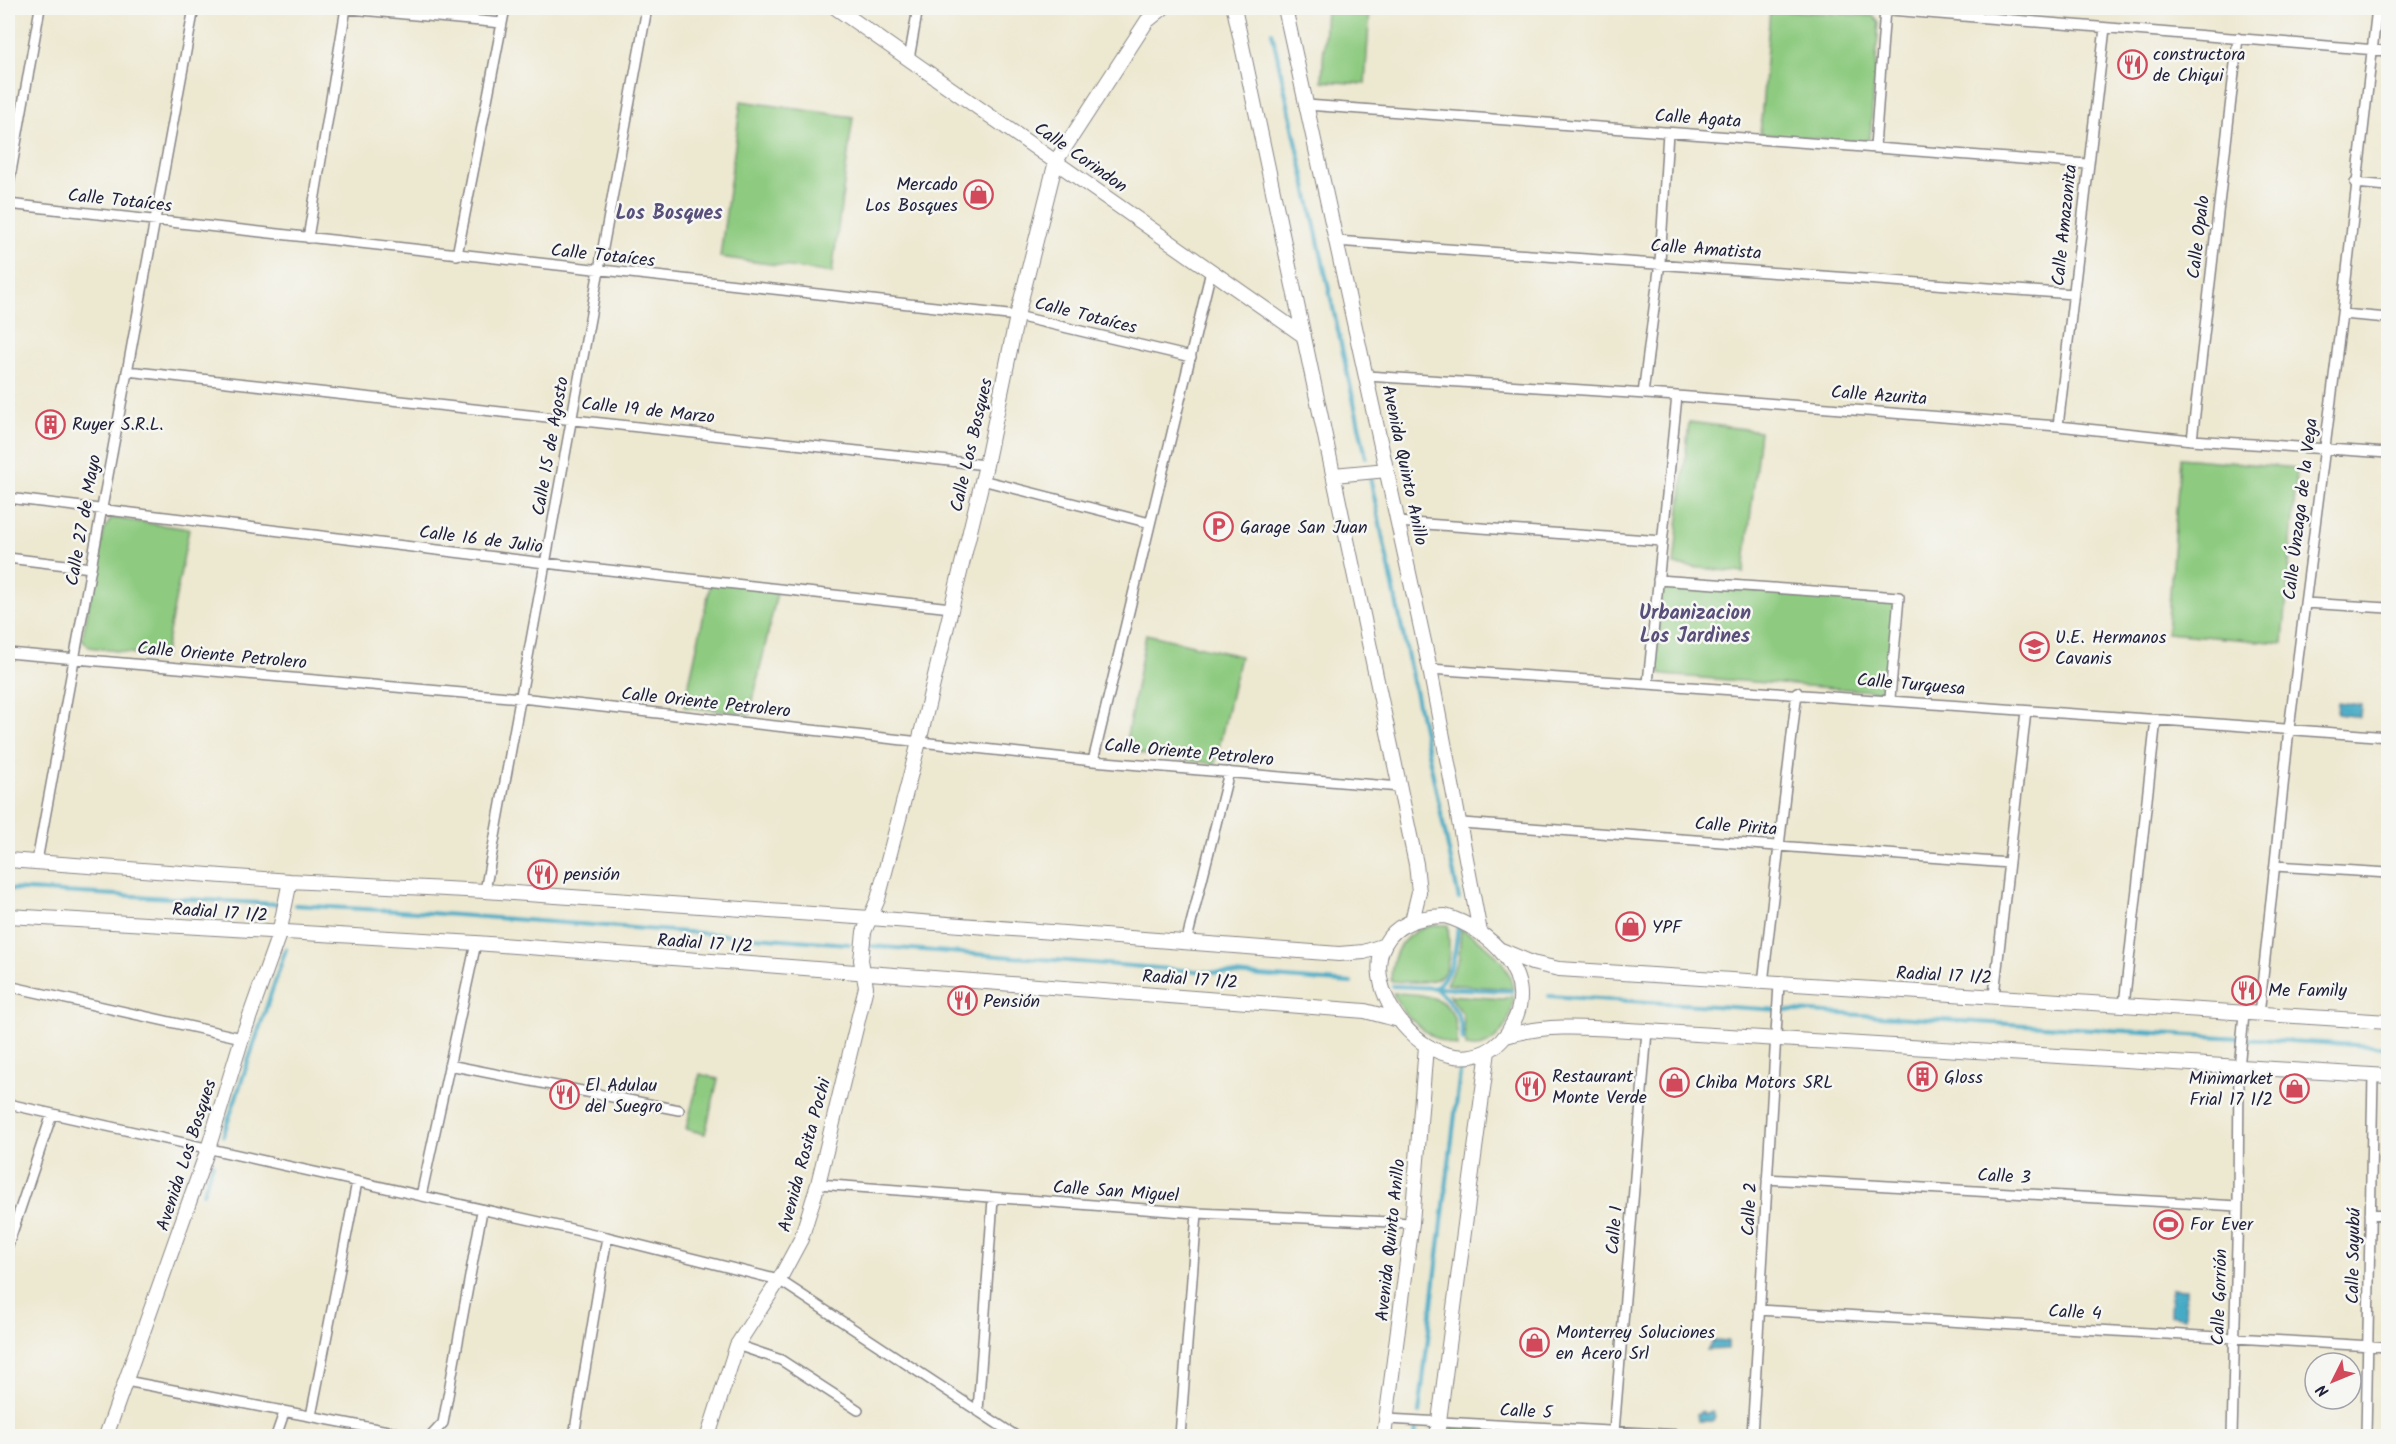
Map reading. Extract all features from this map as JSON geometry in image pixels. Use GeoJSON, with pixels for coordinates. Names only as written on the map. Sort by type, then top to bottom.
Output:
{"type":"FeatureCollection","features":[{"type":"Feature","properties":{"kind":"main road","name":"Calle Corindon"},"geometry":{"type":"LineString","coordinates":[[836,8],[1304,336]]}},
{"type":"Feature","properties":{"kind":"main road","name":"Calle Los Bosques"},"geometry":{"type":"LineString","coordinates":[[870,918],[878,899],[919,742],[986,465],[1017,316],[1056,161],[1147,21],[1163,8]]}},
{"type":"Feature","properties":{"kind":"main road"},"geometry":{"type":"LineString","coordinates":[[1233,8],[1416,864],[1419,892],[1412,921]]}},
{"type":"Feature","properties":{"kind":"main road","name":"Avenida Quinto Anillo"},"geometry":{"type":"LineString","coordinates":[[1285,8],[1430,669],[1462,823],[1480,932]]}},
{"type":"Feature","properties":{"kind":"main road"},"geometry":{"type":"LineString","coordinates":[[1334,475],[1387,470]]}},
{"type":"Feature","properties":{"kind":"main road","name":"Radial 17 1/2"},"geometry":{"type":"LineString","coordinates":[[8,860],[290,881],[485,891],[870,918],[1339,954],[1364,952],[1382,946]]}},
{"type":"Feature","properties":{"kind":"main road","name":"Avenida Los Bosques"},"geometry":{"type":"LineString","coordinates":[[106,1437],[208,1149],[279,934],[290,881]]}},
{"type":"Feature","properties":{"kind":"main road","name":"Radial 17 1/2"},"geometry":{"type":"LineString","coordinates":[[8,916],[279,934],[476,943],[1365,1011],[1399,1020]]}},
{"type":"Feature","properties":{"kind":"main road"},"geometry":{"type":"LineString","coordinates":[[1445,916],[1464,921],[1480,932],[1501,950],[1520,986],[1520,1011],[1506,1036],[1488,1051],[1468,1058],[1449,1056],[1426,1046],[1399,1020],[1383,991],[1378,970],[1382,946],[1395,930],[1412,921],[1427,917],[1445,916]]}},
{"type":"Feature","properties":{"kind":"main road","name":"Avenida Rosita Pochi"},"geometry":{"type":"LineString","coordinates":[[708,1437],[737,1345],[779,1280],[801,1239],[818,1184],[866,987],[861,960],[864,932],[870,918]]}},
{"type":"Feature","properties":{"kind":"main road","name":"Radial 17 1/2"},"geometry":{"type":"LineString","coordinates":[[1501,950],[1532,963],[1559,969],[1763,983],[1778,990],[1994,995],[2124,1005],[2243,1019],[2259,1015],[2388,1023]]}},
{"type":"Feature","properties":{"kind":"main road"},"geometry":{"type":"LineString","coordinates":[[1506,1036],[1530,1029],[1551,1027],[1775,1035],[2239,1064],[2388,1076]]}},
{"type":"Feature","properties":{"kind":"main road","name":"Avenida Quinto Anillo"},"geometry":{"type":"LineString","coordinates":[[1384,1437],[1412,1223],[1426,1046]]}},
{"type":"Feature","properties":{"kind":"main road"},"geometry":{"type":"LineString","coordinates":[[1438,1430],[1488,1051]]}},
{"type":"Feature","properties":{"kind":"street"},"geometry":{"type":"LineString","coordinates":[[8,189],[40,8]]}},
{"type":"Feature","properties":{"kind":"street","name":"Calle 27 de Mayo"},"geometry":{"type":"LineString","coordinates":[[37,861],[194,8]]}},
{"type":"Feature","properties":{"kind":"street"},"geometry":{"type":"LineString","coordinates":[[340,8],[502,23]]}},
{"type":"Feature","properties":{"kind":"street"},"geometry":{"type":"LineString","coordinates":[[308,238],[346,8]]}},
{"type":"Feature","properties":{"kind":"street"},"geometry":{"type":"LineString","coordinates":[[457,255],[505,8]]}},
{"type":"Feature","properties":{"kind":"street","name":"Calle 15 de Agosto"},"geometry":{"type":"LineString","coordinates":[[485,891],[647,8]]}},
{"type":"Feature","properties":{"kind":"street"},"geometry":{"type":"LineString","coordinates":[[909,59],[918,8]]}},
{"type":"Feature","properties":{"kind":"street"},"geometry":{"type":"LineString","coordinates":[[1867,8],[1972,11],[2105,28],[2388,51]]}},
{"type":"Feature","properties":{"kind":"street","name":"Calle Únzaga de la Vega"},"geometry":{"type":"LineString","coordinates":[[2259,1015],[2289,729],[2342,314],[2355,183],[2377,8]]}},
{"type":"Feature","properties":{"kind":"street"},"geometry":{"type":"LineString","coordinates":[[1875,147],[1885,9]]}},
{"type":"Feature","properties":{"kind":"street","name":"Calle Amazonita"},"geometry":{"type":"LineString","coordinates":[[2058,426],[2087,164],[2105,28]]}},
{"type":"Feature","properties":{"kind":"street","name":"Calle Opalo"},"geometry":{"type":"LineString","coordinates":[[2192,440],[2238,38]]}},
{"type":"Feature","properties":{"kind":"street","name":"Calle Agata"},"geometry":{"type":"LineString","coordinates":[[1307,105],[2087,164]]}},
{"type":"Feature","properties":{"kind":"street"},"geometry":{"type":"LineString","coordinates":[[1644,394],[1660,262],[1668,132]]}},
{"type":"Feature","properties":{"kind":"street"},"geometry":{"type":"LineString","coordinates":[[2355,183],[2388,186]]}},
{"type":"Feature","properties":{"kind":"street","name":"Calle Totaíces"},"geometry":{"type":"LineString","coordinates":[[8,204],[1017,316],[1191,357]]}},
{"type":"Feature","properties":{"kind":"street","name":"Calle Amatista"},"geometry":{"type":"LineString","coordinates":[[1336,241],[1660,262],[2073,294]]}},
{"type":"Feature","properties":{"kind":"street"},"geometry":{"type":"LineString","coordinates":[[1093,761],[1211,271]]}},
{"type":"Feature","properties":{"kind":"street"},"geometry":{"type":"LineString","coordinates":[[2342,314],[2388,318]]}},
{"type":"Feature","properties":{"kind":"street","name":"Calle 19 de Marzo"},"geometry":{"type":"LineString","coordinates":[[127,371],[986,465]]}},
{"type":"Feature","properties":{"kind":"street","name":"Calle Azurita"},"geometry":{"type":"LineString","coordinates":[[1367,376],[1677,396],[2058,426],[2192,440],[2388,453]]}},
{"type":"Feature","properties":{"kind":"street"},"geometry":{"type":"LineString","coordinates":[[1648,683],[1677,396]]}},
{"type":"Feature","properties":{"kind":"street"},"geometry":{"type":"LineString","coordinates":[[982,480],[1150,523]]}},
{"type":"Feature","properties":{"kind":"street","name":"Calle 16 de Julio"},"geometry":{"type":"LineString","coordinates":[[8,498],[545,563],[951,608]]}},
{"type":"Feature","properties":{"kind":"street"},"geometry":{"type":"LineString","coordinates":[[1398,522],[1662,541]]}},
{"type":"Feature","properties":{"kind":"street"},"geometry":{"type":"LineString","coordinates":[[8,558],[91,568]]}},
{"type":"Feature","properties":{"kind":"street"},"geometry":{"type":"LineString","coordinates":[[1658,580],[1899,597],[1890,698]]}},
{"type":"Feature","properties":{"kind":"street"},"geometry":{"type":"LineString","coordinates":[[2305,603],[2388,608]]}},
{"type":"Feature","properties":{"kind":"street","name":"Calle Oriente Petrolero"},"geometry":{"type":"LineString","coordinates":[[8,653],[520,698],[1093,761],[1400,787]]}},
{"type":"Feature","properties":{"kind":"street","name":"Calle Turquesa"},"geometry":{"type":"LineString","coordinates":[[1430,669],[1890,698],[2026,711],[2388,737]]}},
{"type":"Feature","properties":{"kind":"street"},"geometry":{"type":"LineString","coordinates":[[1763,983],[1797,692]]}},
{"type":"Feature","properties":{"kind":"street"},"geometry":{"type":"LineString","coordinates":[[1994,995],[2026,711]]}},
{"type":"Feature","properties":{"kind":"street"},"geometry":{"type":"LineString","coordinates":[[2124,1005],[2156,719]]}},
{"type":"Feature","properties":{"kind":"street"},"geometry":{"type":"LineString","coordinates":[[1186,943],[1229,772]]}},
{"type":"Feature","properties":{"kind":"street","name":"Calle Pirita"},"geometry":{"type":"LineString","coordinates":[[1462,823],[2009,863]]}},
{"type":"Feature","properties":{"kind":"street"},"geometry":{"type":"LineString","coordinates":[[2275,866],[2388,873]]}},
{"type":"Feature","properties":{"kind":"street"},"geometry":{"type":"LineString","coordinates":[[421,1196],[476,943]]}},
{"type":"Feature","properties":{"kind":"street"},"geometry":{"type":"LineString","coordinates":[[8,986],[243,1038]]}},
{"type":"Feature","properties":{"kind":"street","name":"Calle 2"},"geometry":{"type":"LineString","coordinates":[[1752,1437],[1778,990]]}},
{"type":"Feature","properties":{"kind":"street","name":"Calle Gorrión"},"geometry":{"type":"LineString","coordinates":[[2232,1437],[2239,1064],[2243,1019]]}},
{"type":"Feature","properties":{"kind":"street","name":"Calle 1"},"geometry":{"type":"LineString","coordinates":[[1614,1432],[1647,1031]]}},
{"type":"Feature","properties":{"kind":"street"},"geometry":{"type":"LineString","coordinates":[[449,1065],[679,1110]]}},
{"type":"Feature","properties":{"kind":"street","name":"Calle Sayubú"},"geometry":{"type":"LineString","coordinates":[[2366,1437],[2373,1076]]}},
{"type":"Feature","properties":{"kind":"street"},"geometry":{"type":"LineString","coordinates":[[8,1104],[482,1211],[608,1237],[779,1280],[1016,1437]]}},
{"type":"Feature","properties":{"kind":"street"},"geometry":{"type":"LineString","coordinates":[[8,1245],[52,1114]]}},
{"type":"Feature","properties":{"kind":"street","name":"Calle 3"},"geometry":{"type":"LineString","coordinates":[[1767,1179],[2238,1206]]}},
{"type":"Feature","properties":{"kind":"street"},"geometry":{"type":"LineString","coordinates":[[311,1416],[357,1182]]}},
{"type":"Feature","properties":{"kind":"street","name":"Calle San Miguel"},"geometry":{"type":"LineString","coordinates":[[818,1184],[1197,1213],[1412,1223]]}},
{"type":"Feature","properties":{"kind":"street"},"geometry":{"type":"LineString","coordinates":[[978,1411],[993,1199]]}},
{"type":"Feature","properties":{"kind":"street"},"geometry":{"type":"LineString","coordinates":[[431,1437],[443,1423],[482,1211]]}},
{"type":"Feature","properties":{"kind":"street"},"geometry":{"type":"LineString","coordinates":[[1180,1437],[1197,1213]]}},
{"type":"Feature","properties":{"kind":"street"},"geometry":{"type":"LineString","coordinates":[[2370,1214],[2388,1215]]}},
{"type":"Feature","properties":{"kind":"street"},"geometry":{"type":"LineString","coordinates":[[574,1437],[608,1237]]}},
{"type":"Feature","properties":{"kind":"street","name":"Calle 4"},"geometry":{"type":"LineString","coordinates":[[1759,1310],[2388,1347]]}},
{"type":"Feature","properties":{"kind":"street"},"geometry":{"type":"LineString","coordinates":[[737,1345],[781,1360],[858,1410]]}},
{"type":"Feature","properties":{"kind":"street"},"geometry":{"type":"LineString","coordinates":[[126,1382],[414,1437]]}},
{"type":"Feature","properties":{"kind":"street"},"geometry":{"type":"LineString","coordinates":[[276,1437],[284,1413]]}},
{"type":"Feature","properties":{"kind":"street","name":"Calle 5"},"geometry":{"type":"LineString","coordinates":[[1387,1419],[1438,1430],[1614,1432],[1700,1437]]}},
{"type":"Feature","properties":{"kind":"green space"},"geometry":{"type":"Polygon","coordinates":[[[1326,8],[1370,8],[1365,84],[1322,81],[1326,8]]]}},
{"type":"Feature","properties":{"kind":"green space"},"geometry":{"type":"Polygon","coordinates":[[[1770,10],[1874,16],[1879,22],[1870,138],[1863,142],[1760,134],[1770,10]]]}},
{"type":"Feature","properties":{"kind":"green space"},"geometry":{"type":"Polygon","coordinates":[[[741,101],[853,117],[832,273],[720,257],[741,101]]]}},
{"type":"Feature","properties":{"kind":"green space"},"geometry":{"type":"Polygon","coordinates":[[[1689,422],[1760,431],[1744,573],[1674,565],[1689,422]]]}},
{"type":"Feature","properties":{"kind":"green space"},"geometry":{"type":"Polygon","coordinates":[[[2180,458],[2297,468],[2283,643],[2167,633],[2180,458]]]}},
{"type":"Feature","properties":{"kind":"green space"},"geometry":{"type":"Polygon","coordinates":[[[111,518],[189,529],[164,658],[89,647],[82,639],[104,531],[111,518]]]}},
{"type":"Feature","properties":{"kind":"green space"},"geometry":{"type":"Polygon","coordinates":[[[711,581],[778,588],[750,714],[684,707],[711,581]]]}},
{"type":"Feature","properties":{"kind":"green space"},"geometry":{"type":"Polygon","coordinates":[[[1665,585],[1891,599],[1896,603],[1885,692],[1663,675],[1656,666],[1662,588],[1665,585]]]}},
{"type":"Feature","properties":{"kind":"green space"},"geometry":{"type":"Polygon","coordinates":[[[1146,634],[1240,656],[1215,764],[1147,755],[1128,748],[1126,741],[1146,634]]]}},
{"type":"Feature","properties":{"kind":"green space"},"geometry":{"type":"Polygon","coordinates":[[[1434,925],[1448,925],[1448,959],[1446,969],[1441,976],[1423,982],[1391,981],[1394,960],[1401,944],[1415,932],[1434,925]]]}},
{"type":"Feature","properties":{"kind":"green space"},"geometry":{"type":"Polygon","coordinates":[[[1461,929],[1487,946],[1501,961],[1511,979],[1513,989],[1446,984],[1459,958],[1461,929]]]}},
{"type":"Feature","properties":{"kind":"green space"},"geometry":{"type":"Polygon","coordinates":[[[1393,993],[1431,997],[1441,1002],[1454,1017],[1457,1046],[1447,1044],[1419,1027],[1403,1010],[1393,993]]]}},
{"type":"Feature","properties":{"kind":"green space"},"geometry":{"type":"Polygon","coordinates":[[[1449,995],[1504,999],[1513,995],[1510,1014],[1501,1032],[1494,1040],[1476,1047],[1466,1046],[1463,1014],[1449,995]]]}},
{"type":"Feature","properties":{"kind":"green space"},"geometry":{"type":"Polygon","coordinates":[[[700,1074],[718,1079],[705,1134],[686,1129],[700,1074]]]}},
{"type":"Feature","properties":{"kind":"green space"},"geometry":{"type":"Polygon","coordinates":[[[1452,1427],[1535,1434],[1534,1436],[1451,1436],[1452,1427]]]}},
{"type":"Feature","properties":{"kind":"water"},"geometry":{"type":"Polygon","coordinates":[[[2338,702],[2361,705],[2360,717],[2337,714],[2338,702]]]}},
{"type":"Feature","properties":{"kind":"water"},"geometry":{"type":"Polygon","coordinates":[[[2171,1288],[2186,1289],[2185,1317],[2170,1316],[2171,1288]]]}},
{"type":"Feature","properties":{"kind":"water"},"geometry":{"type":"Polygon","coordinates":[[[1714,1340],[1728,1341],[1728,1349],[1707,1350],[1714,1340]]]}},
{"type":"Feature","properties":{"kind":"water"},"geometry":{"type":"Polygon","coordinates":[[[1703,1411],[1705,1414],[1712,1411],[1715,1417],[1713,1421],[1698,1421],[1697,1414],[1703,1411]]]}},
{"type":"Feature","properties":{"kind":"waterway"},"geometry":{"type":"LineString","coordinates":[[1272,32],[1366,457]]}},
{"type":"Feature","properties":{"kind":"waterway"},"geometry":{"type":"LineString","coordinates":[[1370,477],[1459,899]]}},
{"type":"Feature","properties":{"kind":"waterway"},"geometry":{"type":"LineString","coordinates":[[8,889],[277,904]]}},
{"type":"Feature","properties":{"kind":"waterway"},"geometry":{"type":"LineString","coordinates":[[295,905],[849,944]]}},
{"type":"Feature","properties":{"kind":"waterway"},"geometry":{"type":"LineString","coordinates":[[1458,926],[1451,967],[1435,988],[1456,1011],[1461,1023],[1463,1040]]}},
{"type":"Feature","properties":{"kind":"waterway"},"geometry":{"type":"LineString","coordinates":[[871,946],[1351,983]]}},
{"type":"Feature","properties":{"kind":"waterway"},"geometry":{"type":"LineString","coordinates":[[223,1136],[286,949]]}},
{"type":"Feature","properties":{"kind":"waterway"},"geometry":{"type":"LineString","coordinates":[[1393,986],[1512,991]]}},
{"type":"Feature","properties":{"kind":"waterway"},"geometry":{"type":"LineString","coordinates":[[1549,996],[2388,1047]]}},
{"type":"Feature","properties":{"kind":"waterway"},"geometry":{"type":"LineString","coordinates":[[1419,1413],[1461,1064]]}},
{"type":"Feature","properties":{"kind":"waterway"},"geometry":{"type":"LineString","coordinates":[[203,1193],[213,1163]]}},
{"type":"Feature","properties":{"kind":"waterway"},"geometry":{"type":"LineString","coordinates":[[1415,1436],[1416,1430]]}},
{"type":"Feature","properties":{"kind":"place","name":"constructora de Chiqui"},"geometry":{"type":"Point","coordinates":[2132,64]}},
{"type":"Feature","properties":{"kind":"place","name":"Mercado Los Bosques"},"geometry":{"type":"Point","coordinates":[979,194]}},
{"type":"Feature","properties":{"kind":"place","name":"Ruyer S.R.L."},"geometry":{"type":"Point","coordinates":[51,424]}},
{"type":"Feature","properties":{"kind":"place","name":"Garage San Juan"},"geometry":{"type":"Point","coordinates":[1219,527]}},
{"type":"Feature","properties":{"kind":"place","name":"U.E. Hermanos Cavanis"},"geometry":{"type":"Point","coordinates":[2034,647]}},
{"type":"Feature","properties":{"kind":"place","name":"pensión"},"geometry":{"type":"Point","coordinates":[543,874]}},
{"type":"Feature","properties":{"kind":"place","name":"YPF"},"geometry":{"type":"Point","coordinates":[1631,927]}},
{"type":"Feature","properties":{"kind":"place","name":"Me Family"},"geometry":{"type":"Point","coordinates":[2247,990]}},
{"type":"Feature","properties":{"kind":"place","name":"Pensión"},"geometry":{"type":"Point","coordinates":[962,1001]}},
{"type":"Feature","properties":{"kind":"place","name":"Gloss"},"geometry":{"type":"Point","coordinates":[1923,1077]}},
{"type":"Feature","properties":{"kind":"place","name":"Chiba Motors SRL"},"geometry":{"type":"Point","coordinates":[1674,1082]}},
{"type":"Feature","properties":{"kind":"place","name":"Restaurant Monte Verde"},"geometry":{"type":"Point","coordinates":[1531,1086]}},
{"type":"Feature","properties":{"kind":"place","name":"Minimarket Frial 17 1/2"},"geometry":{"type":"Point","coordinates":[2294,1088]}},
{"type":"Feature","properties":{"kind":"place","name":"El Adulau del Suegro"},"geometry":{"type":"Point","coordinates":[564,1095]}},
{"type":"Feature","properties":{"kind":"place","name":"For Ever"},"geometry":{"type":"Point","coordinates":[2169,1224]}},
{"type":"Feature","properties":{"kind":"place","name":"Monterrey Soluciones en Acero Srl"},"geometry":{"type":"Point","coordinates":[1535,1342]}},
{"type":"Feature","properties":{"kind":"district","name":"Los Bosques"},"geometry":{"type":"Point","coordinates":[669,212]}},
{"type":"Feature","properties":{"kind":"district","name":"Urbanizacion Los Jardines"},"geometry":{"type":"Point","coordinates":[1695,624]}}]}
